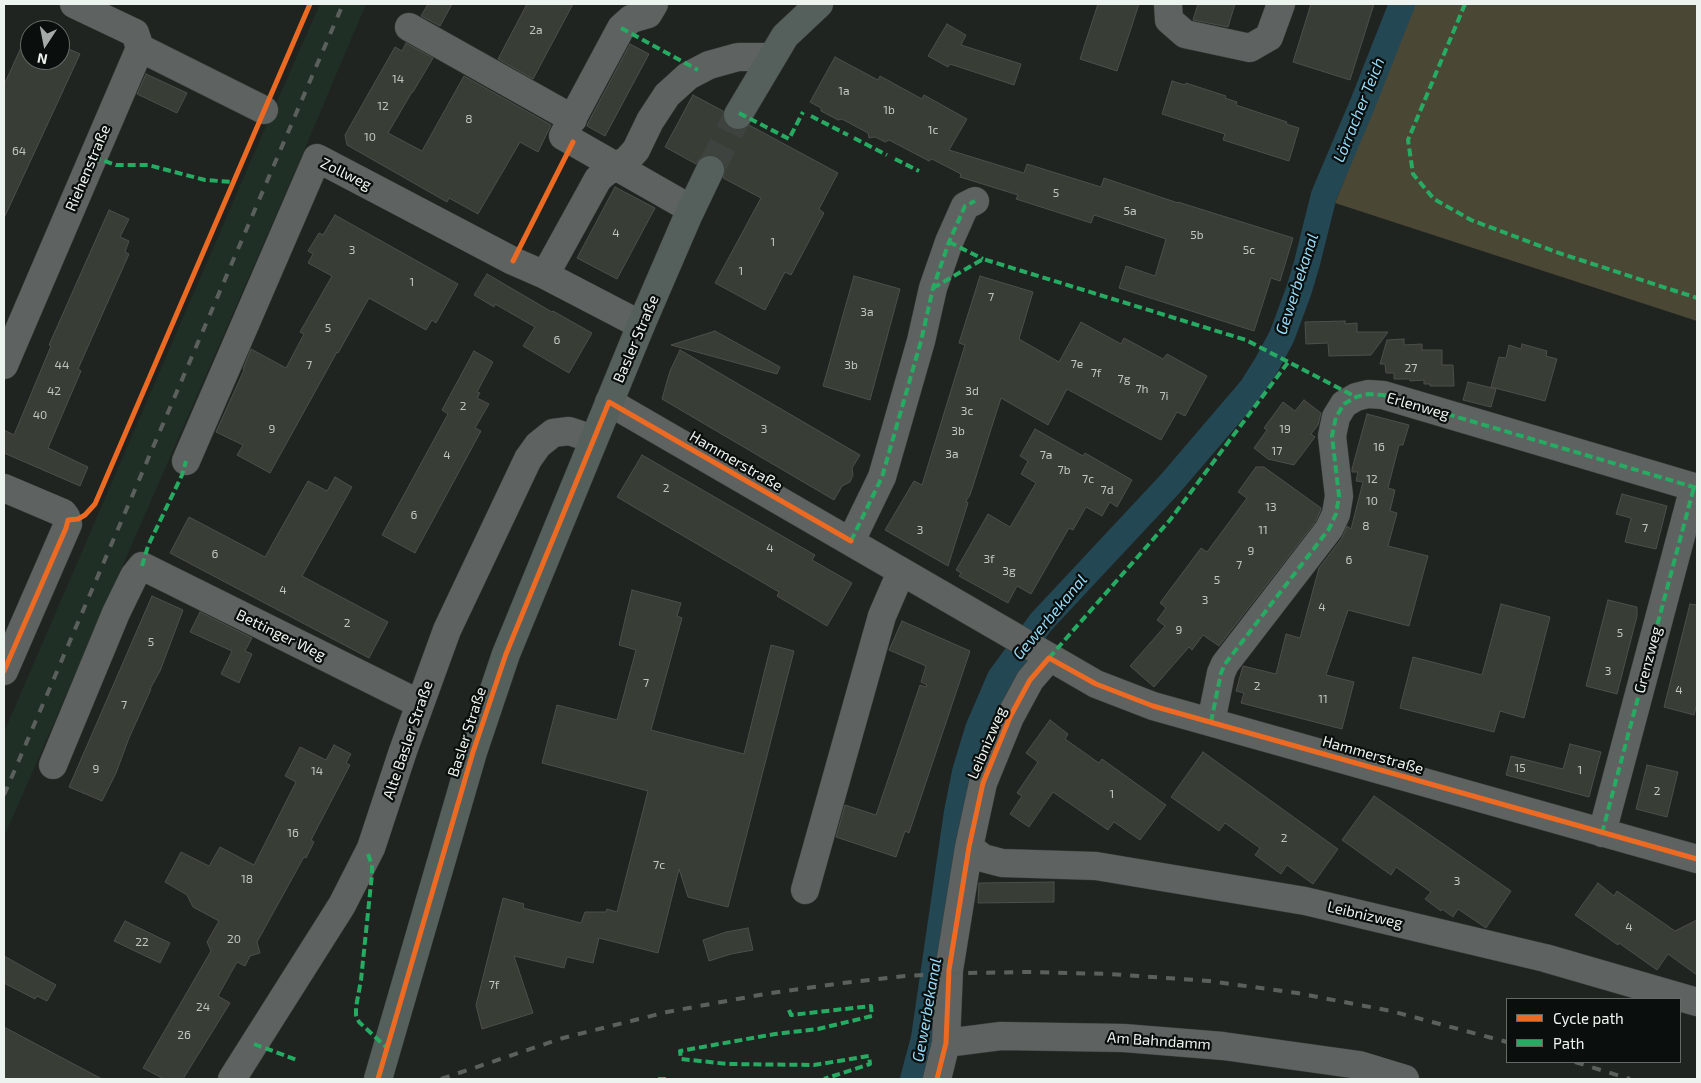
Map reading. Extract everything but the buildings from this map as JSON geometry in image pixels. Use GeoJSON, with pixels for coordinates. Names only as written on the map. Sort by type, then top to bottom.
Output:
{"type":"FeatureCollection","features":[{"type":"Feature","properties":{"kind":"main road"},"geometry":{"type":"LineString","coordinates":[[738,115],[778,47],[793,4]]}},
{"type":"Feature","properties":{"kind":"main road"},"geometry":{"type":"LineString","coordinates":[[778,47],[818,4]]}},
{"type":"Feature","properties":{"kind":"main road","name":"Basler Straße"},"geometry":{"type":"LineString","coordinates":[[378,1079],[470,761],[506,654],[641,325],[710,170]]}},
{"type":"Feature","properties":{"kind":"street"},"geometry":{"type":"LineString","coordinates":[[74,4],[135,33],[140,48],[264,110]]}},
{"type":"Feature","properties":{"kind":"street"},"geometry":{"type":"LineString","coordinates":[[654,4],[648,14],[631,19],[621,28],[563,136],[691,209]]}},
{"type":"Feature","properties":{"kind":"street"},"geometry":{"type":"LineString","coordinates":[[1168,4],[1169,20],[1185,34],[1250,48],[1269,37],[1282,4]]}},
{"type":"Feature","properties":{"kind":"street"},"geometry":{"type":"LineString","coordinates":[[409,27],[573,119]]}},
{"type":"Feature","properties":{"kind":"street"},"geometry":{"type":"LineString","coordinates":[[545,275],[598,179],[627,160],[636,150],[650,121],[667,95],[688,76],[709,65],[778,47]]}},
{"type":"Feature","properties":{"kind":"street","name":"Riehenstraße"},"geometry":{"type":"LineString","coordinates":[[4,365],[140,48]]}},
{"type":"Feature","properties":{"kind":"street","name":"Zollweg"},"geometry":{"type":"LineString","coordinates":[[186,461],[317,158],[641,325]]}},
{"type":"Feature","properties":{"kind":"street"},"geometry":{"type":"LineString","coordinates":[[850,541],[882,477],[921,342],[933,288],[949,242],[965,206],[975,201]]}},
{"type":"Feature","properties":{"kind":"street","name":"Erlenweg"},"geometry":{"type":"LineString","coordinates":[[1211,722],[1220,673],[1225,664],[1329,529],[1336,514],[1339,496],[1332,436],[1336,417],[1344,404],[1356,397],[1368,394],[1383,395],[1696,487]]}},
{"type":"Feature","properties":{"kind":"street","name":"Hammerstraße"},"geometry":{"type":"LineString","coordinates":[[609,402],[1096,684],[1153,706],[1697,859]]}},
{"type":"Feature","properties":{"kind":"street","name":"Alte Basler Straße"},"geometry":{"type":"LineString","coordinates":[[232,1079],[342,905],[371,848],[447,630],[528,460],[538,445],[553,433],[569,431],[593,439]]}},
{"type":"Feature","properties":{"kind":"street","name":"Grenzweg"},"geometry":{"type":"LineString","coordinates":[[1602,833],[1696,487]]}},
{"type":"Feature","properties":{"kind":"street"},"geometry":{"type":"LineString","coordinates":[[4,488],[62,513],[66,517],[68,524],[4,671]]}},
{"type":"Feature","properties":{"kind":"street","name":"Bettinger Weg"},"geometry":{"type":"LineString","coordinates":[[53,765],[116,613],[134,576],[142,566],[420,704]]}},
{"type":"Feature","properties":{"kind":"street"},"geometry":{"type":"LineString","coordinates":[[805,890],[882,616],[901,572]]}},
{"type":"Feature","properties":{"kind":"street","name":"Leibnizweg"},"geometry":{"type":"LineString","coordinates":[[1044,655],[1010,717],[983,783],[969,847],[983,858],[1002,863],[1096,866],[1305,900],[1546,958],[1697,1002]]}},
{"type":"Feature","properties":{"kind":"street"},"geometry":{"type":"LineString","coordinates":[[937,1079],[946,1043],[949,970],[969,847]]}},
{"type":"Feature","properties":{"kind":"street","name":"Am Bahndamm"},"geometry":{"type":"LineString","coordinates":[[946,1043],[1001,1036],[1124,1038],[1223,1046],[1349,1064],[1405,1079]]}},
{"type":"Feature","properties":{"kind":"shaded area"},"geometry":{"type":"Polygon","coordinates":[[[320,4],[366,4],[303,153],[4,837],[4,732],[320,4]]]}},
{"type":"Feature","properties":{"kind":"shaded area"},"geometry":{"type":"Polygon","coordinates":[[[1415,4],[1697,4],[1697,321],[1335,203],[1415,4]]]}},
{"type":"Feature","properties":{"kind":"waterway","name":"Gewerbekanal"},"geometry":{"type":"LineString","coordinates":[[913,1079],[924,1038],[957,812],[965,772],[978,729],[1000,678],[1041,622],[1170,484],[1252,388],[1267,364],[1282,336],[1299,290],[1324,195],[1402,4]]}},
{"type":"Feature","properties":{"kind":"tunnel"},"geometry":{"type":"LineString","coordinates":[[710,170],[738,115]]}},
{"type":"Feature","properties":{"kind":"railway"},"geometry":{"type":"LineString","coordinates":[[4,795],[343,4]]}},
{"type":"Feature","properties":{"kind":"railway"},"geometry":{"type":"LineString","coordinates":[[441,1079],[563,1038],[667,1012],[765,994],[843,983],[905,976],[967,973],[1110,974],[1209,981],[1297,993],[1391,1011],[1506,1042]]}},
{"type":"Feature","properties":{"kind":"railway"},"geometry":{"type":"LineString","coordinates":[[1578,1063],[1630,1079]]}},
{"type":"Feature","properties":{"kind":"marked path"},"geometry":{"type":"LineString","coordinates":[[1465,4],[1408,140],[1413,174],[1434,199],[1471,220],[1559,253],[1697,298]]}},
{"type":"Feature","properties":{"kind":"marked path"},"geometry":{"type":"LineString","coordinates":[[621,28],[698,70]]}},
{"type":"Feature","properties":{"kind":"marked path"},"geometry":{"type":"LineString","coordinates":[[739,113],[789,139],[803,112]]}},
{"type":"Feature","properties":{"kind":"marked path"},"geometry":{"type":"LineString","coordinates":[[811,116],[848,135]]}},
{"type":"Feature","properties":{"kind":"marked path"},"geometry":{"type":"LineString","coordinates":[[854,138],[887,155]]}},
{"type":"Feature","properties":{"kind":"marked path"},"geometry":{"type":"LineString","coordinates":[[93,157],[116,165],[148,165],[205,180],[234,182]]}},
{"type":"Feature","properties":{"kind":"marked path"},"geometry":{"type":"LineString","coordinates":[[895,159],[919,171]]}},
{"type":"Feature","properties":{"kind":"marked path"},"geometry":{"type":"LineString","coordinates":[[851,541],[882,477],[921,341],[933,288],[949,242],[965,206],[975,201]]}},
{"type":"Feature","properties":{"kind":"marked path"},"geometry":{"type":"LineString","coordinates":[[949,242],[983,259]]}},
{"type":"Feature","properties":{"kind":"marked path"},"geometry":{"type":"LineString","coordinates":[[933,288],[983,259],[1246,340],[1356,397]]}},
{"type":"Feature","properties":{"kind":"marked path"},"geometry":{"type":"LineString","coordinates":[[1049,658],[1170,520],[1289,361]]}},
{"type":"Feature","properties":{"kind":"marked path"},"geometry":{"type":"LineString","coordinates":[[1211,722],[1221,673],[1225,664],[1329,529],[1336,514],[1339,496],[1332,436],[1336,417],[1344,404],[1356,397],[1368,394],[1383,395],[1697,488]]}},
{"type":"Feature","properties":{"kind":"marked path"},"geometry":{"type":"LineString","coordinates":[[142,566],[148,546],[182,475],[186,461]]}},
{"type":"Feature","properties":{"kind":"marked path"},"geometry":{"type":"LineString","coordinates":[[1602,833],[1694,487]]}},
{"type":"Feature","properties":{"kind":"marked path"},"geometry":{"type":"LineString","coordinates":[[368,854],[372,865],[372,874],[356,1015],[359,1022],[387,1048]]}},
{"type":"Feature","properties":{"kind":"marked path"},"geometry":{"type":"LineString","coordinates":[[789,1010],[791,1015],[871,1006],[872,1016],[818,1029],[775,1034],[680,1051],[681,1059],[728,1064],[814,1065],[869,1056],[870,1064],[824,1079]]}},
{"type":"Feature","properties":{"kind":"marked path"},"geometry":{"type":"LineString","coordinates":[[254,1044],[297,1060]]}},
{"type":"Feature","properties":{"kind":"marked path"},"geometry":{"type":"LineString","coordinates":[[658,1079],[668,1079]]}},
{"type":"Feature","properties":{"kind":"cycle path"},"geometry":{"type":"LineString","coordinates":[[4,671],[68,520],[78,519],[85,515],[95,504],[310,4]]}},
{"type":"Feature","properties":{"kind":"cycle path"},"geometry":{"type":"LineString","coordinates":[[513,261],[573,142]]}},
{"type":"Feature","properties":{"kind":"cycle path"},"geometry":{"type":"LineString","coordinates":[[378,1079],[473,752],[506,654],[609,402],[851,541]]}},
{"type":"Feature","properties":{"kind":"cycle path"},"geometry":{"type":"LineString","coordinates":[[937,1079],[946,1043],[949,970],[969,847],[983,783],[1010,717],[1030,680],[1049,658],[1096,684],[1153,706],[1697,859]]}},
{"type":"Feature","properties":{"kind":"water label","name":"Lörracher Teich"},"geometry":{"type":"Point","coordinates":[1359,110]}}]}
